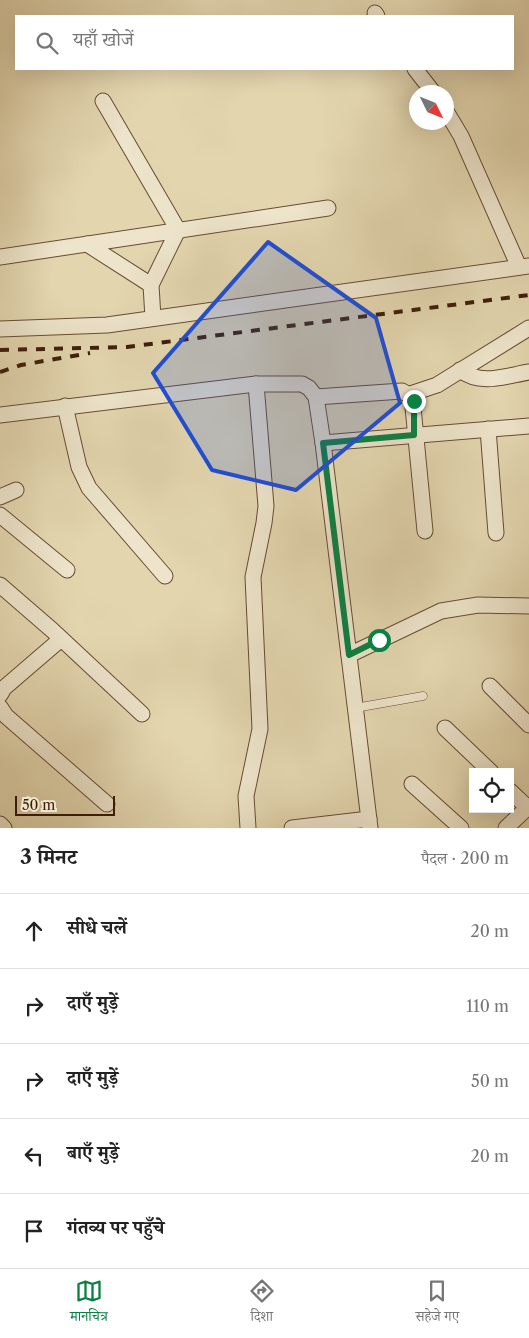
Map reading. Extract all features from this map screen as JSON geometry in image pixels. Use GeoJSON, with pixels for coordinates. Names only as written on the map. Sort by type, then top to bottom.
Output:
{"type":"FeatureCollection","features":[{"type":"Feature","properties":{"kind":"street"},"geometry":{"type":"LineString","coordinates":[[416,70],[428,85]]}},
{"type":"Feature","properties":{"kind":"street"},"geometry":{"type":"LineString","coordinates":[[103,101],[178,230]]}},
{"type":"Feature","properties":{"kind":"street"},"geometry":{"type":"LineString","coordinates":[[0,329],[73,328],[524,267],[454,124]]}},
{"type":"Feature","properties":{"kind":"street"},"geometry":{"type":"LineString","coordinates":[[0,256],[328,208]]}},
{"type":"Feature","properties":{"kind":"street"},"geometry":{"type":"LineString","coordinates":[[153,318],[151,285],[178,230]]}},
{"type":"Feature","properties":{"kind":"street"},"geometry":{"type":"LineString","coordinates":[[87,244],[151,285]]}},
{"type":"Feature","properties":{"kind":"street"},"geometry":{"type":"LineString","coordinates":[[316,397],[402,391],[410,394],[437,385],[529,328]]}},
{"type":"Feature","properties":{"kind":"street"},"geometry":{"type":"LineString","coordinates":[[460,370],[474,379],[486,380],[529,372]]}},
{"type":"Feature","properties":{"kind":"street"},"geometry":{"type":"LineString","coordinates":[[248,828],[246,796],[260,729],[253,577],[266,506],[256,384]]}},
{"type":"Feature","properties":{"kind":"street"},"geometry":{"type":"LineString","coordinates":[[0,414],[256,384],[302,384],[310,388],[316,397],[323,443],[369,824],[292,828]]}},
{"type":"Feature","properties":{"kind":"street"},"geometry":{"type":"LineString","coordinates":[[410,394],[414,401],[414,435],[425,531]]}},
{"type":"Feature","properties":{"kind":"street"},"geometry":{"type":"LineString","coordinates":[[65,406],[83,477],[89,488],[165,576]]}},
{"type":"Feature","properties":{"kind":"street"},"geometry":{"type":"LineString","coordinates":[[323,443],[529,426]]}},
{"type":"Feature","properties":{"kind":"street"},"geometry":{"type":"LineString","coordinates":[[488,429],[496,533]]}},
{"type":"Feature","properties":{"kind":"street"},"geometry":{"type":"LineString","coordinates":[[0,497],[16,490]]}},
{"type":"Feature","properties":{"kind":"street"},"geometry":{"type":"LineString","coordinates":[[0,514],[67,570]]}},
{"type":"Feature","properties":{"kind":"street"},"geometry":{"type":"LineString","coordinates":[[2,591],[61,639],[142,714]]}},
{"type":"Feature","properties":{"kind":"street"},"geometry":{"type":"LineString","coordinates":[[349,655],[442,611],[478,605],[529,606]]}},
{"type":"Feature","properties":{"kind":"street"},"geometry":{"type":"LineString","coordinates":[[0,695],[4,688],[61,639]]}},
{"type":"Feature","properties":{"kind":"street"},"geometry":{"type":"LineString","coordinates":[[490,686],[529,725]]}},
{"type":"Feature","properties":{"kind":"street"},"geometry":{"type":"LineString","coordinates":[[0,707],[6,716],[108,804]]}},
{"type":"Feature","properties":{"kind":"street"},"geometry":{"type":"LineString","coordinates":[[445,728],[486,768]]}},
{"type":"Feature","properties":{"kind":"street"},"geometry":{"type":"LineString","coordinates":[[412,784],[461,828]]}},
{"type":"Feature","properties":{"kind":"street"},"geometry":{"type":"LineString","coordinates":[[506,828],[528,807],[514,795]]}},
{"type":"Feature","properties":{"kind":"street"},"geometry":{"type":"LineString","coordinates":[[439,808],[444,828]]}},
{"type":"Feature","properties":{"kind":"street"},"geometry":{"type":"LineString","coordinates":[[0,824],[4,828]]}},
{"type":"Feature","properties":{"kind":"lane"},"geometry":{"type":"LineString","coordinates":[[355,708],[423,696]]}},
{"type":"Feature","properties":{"kind":"highlighted area"},"geometry":{"type":"Polygon","coordinates":[[[268,242],[376,318],[400,403],[296,490],[212,470],[153,373],[268,242]]]}},
{"type":"Feature","properties":{"kind":"railway"},"geometry":{"type":"LineString","coordinates":[[0,350],[127,347],[529,295]]}},
{"type":"Feature","properties":{"kind":"railway"},"geometry":{"type":"LineString","coordinates":[[0,372],[21,365],[90,353]]}},
{"type":"Feature","properties":{"kind":"route"},"geometry":{"type":"LineString","coordinates":[[379,640],[349,655],[323,443],[414,435],[414,401]]}}]}
